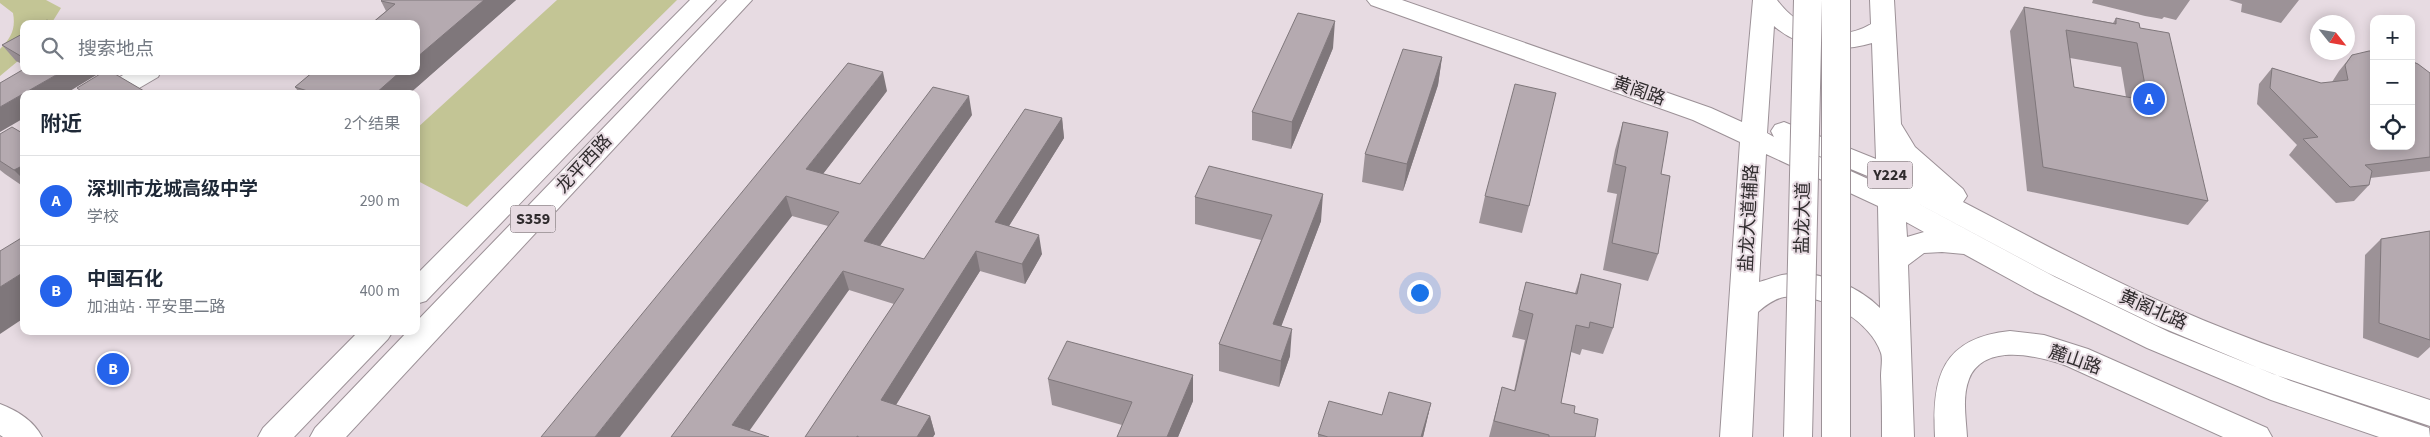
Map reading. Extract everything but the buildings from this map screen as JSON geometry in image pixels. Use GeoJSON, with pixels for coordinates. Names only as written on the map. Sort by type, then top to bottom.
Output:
{"type":"FeatureCollection","features":[{"type":"Feature","properties":{"kind":"main road","name":"龙平西路"},"geometry":{"type":"LineString","coordinates":[[420,289],[704,0]]}},
{"type":"Feature","properties":{"kind":"main road","name":"龙平西路"},"geometry":{"type":"LineString","coordinates":[[326,437],[740,0]]}},
{"type":"Feature","properties":{"kind":"main road","name":"黄阁路"},"geometry":{"type":"LineString","coordinates":[[1379,0],[1686,107],[1754,128]]}},
{"type":"Feature","properties":{"kind":"main road","name":"黄阁路"},"geometry":{"type":"LineString","coordinates":[[1420,0],[1693,94],[1754,128],[1891,188]]}},
{"type":"Feature","properties":{"kind":"main road","name":"盐龙大道辅路"},"geometry":{"type":"LineString","coordinates":[[1736,437],[1758,53],[1764,0]]}},
{"type":"Feature","properties":{"kind":"main road"},"geometry":{"type":"LineString","coordinates":[[1764,0],[1771,12],[1783,24],[1800,33],[1820,40],[1858,41],[1874,36],[1884,27]]}},
{"type":"Feature","properties":{"kind":"main road","name":"盐龙大道"},"geometry":{"type":"LineString","coordinates":[[1798,437],[1808,0]]}},
{"type":"Feature","properties":{"kind":"main road","name":"盐龙大道"},"geometry":{"type":"LineString","coordinates":[[1836,0],[1836,437]]}},
{"type":"Feature","properties":{"kind":"main road","name":"Y224"},"geometry":{"type":"LineString","coordinates":[[1882,0],[1891,188],[1898,437]]}},
{"type":"Feature","properties":{"kind":"main road"},"geometry":{"type":"LineString","coordinates":[[117,90],[142,75]]}},
{"type":"Feature","properties":{"kind":"main road"},"geometry":{"type":"LineString","coordinates":[[1887,124],[1906,154],[1995,244]]}},
{"type":"Feature","properties":{"kind":"main road","name":"黄阁北路"},"geometry":{"type":"LineString","coordinates":[[1891,188],[1995,244],[2100,313],[2219,366],[2338,411],[2418,437]]}},
{"type":"Feature","properties":{"kind":"main road"},"geometry":{"type":"LineString","coordinates":[[1893,264],[1905,249],[1926,241],[1995,244]]}},
{"type":"Feature","properties":{"kind":"main road","name":"黄阁北路"},"geometry":{"type":"LineString","coordinates":[[1995,244],[2111,292],[2224,342],[2346,386],[2430,412]]}},
{"type":"Feature","properties":{"kind":"main road"},"geometry":{"type":"LineString","coordinates":[[1743,307],[1755,295],[1771,288],[1791,284],[1812,286],[1834,292],[1855,303],[1873,316],[1887,333],[1895,351]]}},
{"type":"Feature","properties":{"kind":"main road"},"geometry":{"type":"LineString","coordinates":[[274,437],[374,335]]}},
{"type":"Feature","properties":{"kind":"main road","name":"麓山路"},"geometry":{"type":"LineString","coordinates":[[1951,437],[1951,386],[1959,368],[1971,355],[1989,347],[2010,343],[2032,346],[2083,360],[2256,437]]}},
{"type":"Feature","properties":{"kind":"main road"},"geometry":{"type":"LineString","coordinates":[[0,417],[26,437]]}},
{"type":"Feature","properties":{"kind":"green space"},"geometry":{"type":"Polygon","coordinates":[[[0,0],[46,0],[61,8],[54,20],[20,20],[20,59],[0,76],[0,49],[10,37],[14,24],[13,13],[0,3],[0,0]]]}},
{"type":"Feature","properties":{"kind":"green space"},"geometry":{"type":"Polygon","coordinates":[[[557,0],[677,0],[467,207],[420,182],[420,125],[557,0]]]}},
{"type":"Feature","properties":{"kind":"place","name":"深圳市龙城高级中学"},"geometry":{"type":"Point","coordinates":[2149,99]}},
{"type":"Feature","properties":{"kind":"place","name":"中国石化"},"geometry":{"type":"Point","coordinates":[113,369]}}]}
